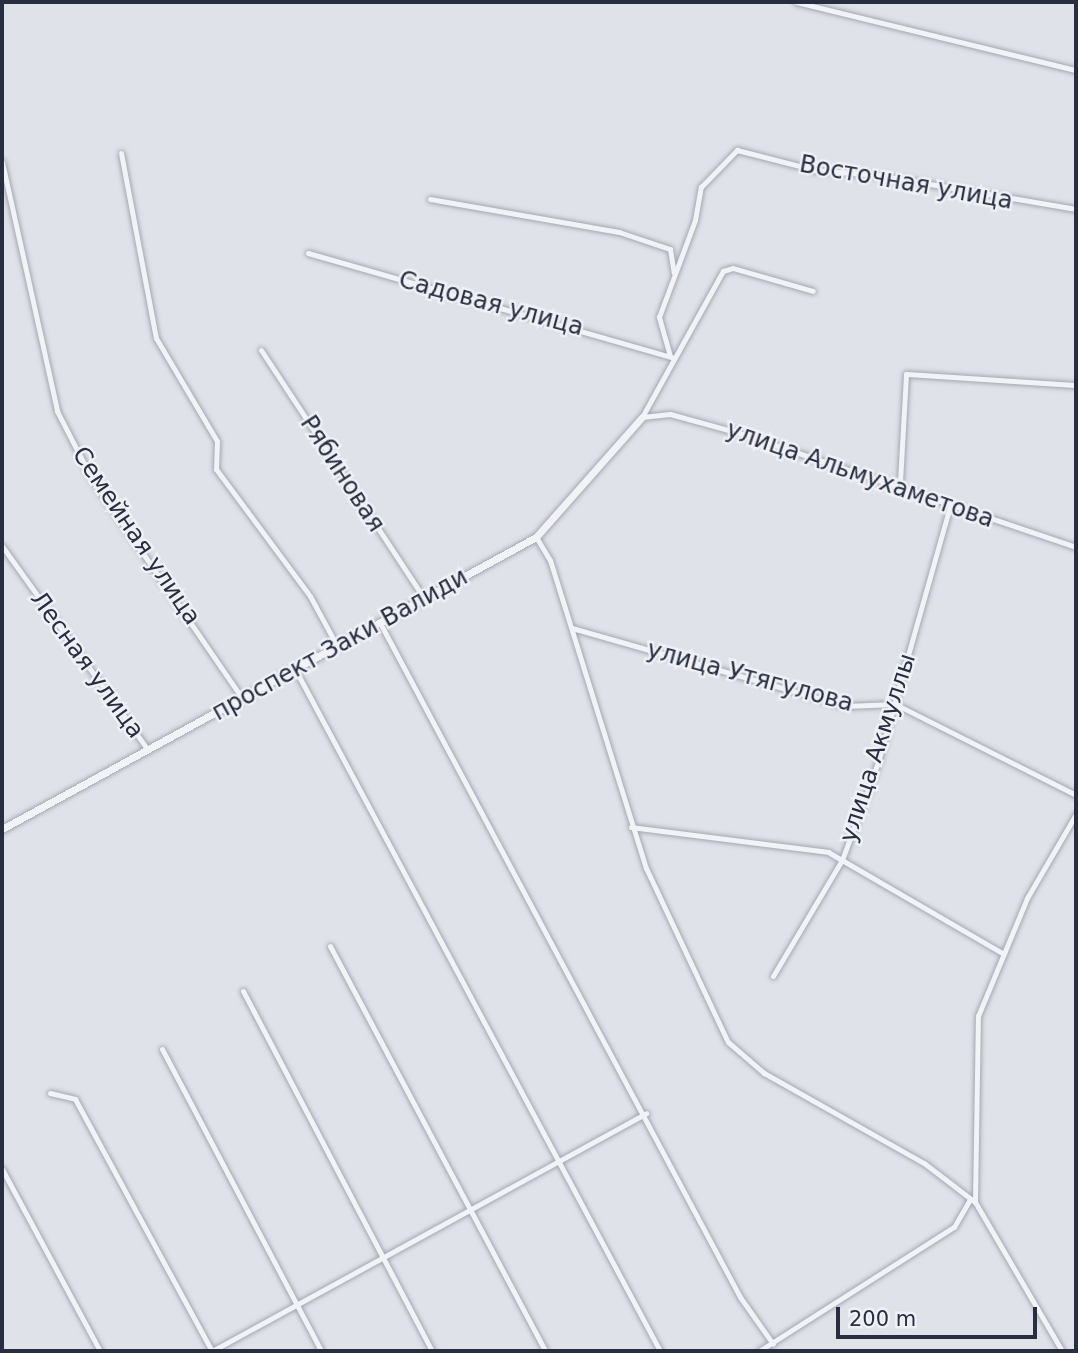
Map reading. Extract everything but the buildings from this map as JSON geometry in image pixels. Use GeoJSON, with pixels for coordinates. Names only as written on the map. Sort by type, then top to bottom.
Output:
{"type":"FeatureCollection","features":[{"type":"Feature","properties":{"kind":"street"},"geometry":{"type":"LineString","coordinates":[[796,2],[1076,70]]}},
{"type":"Feature","properties":{"kind":"street","name":"Восточная улица"},"geometry":{"type":"LineString","coordinates":[[674,275],[704,180],[737,150],[815,170],[877,175],[1076,209]]}},
{"type":"Feature","properties":{"kind":"street"},"geometry":{"type":"LineString","coordinates":[[121,153],[156,338],[217,441],[216,469],[310,596],[337,646]]}},
{"type":"Feature","properties":{"kind":"street","name":"Семейная улица"},"geometry":{"type":"LineString","coordinates":[[2,162],[57,411],[92,479],[243,698]]}},
{"type":"Feature","properties":{"kind":"street"},"geometry":{"type":"LineString","coordinates":[[430,199],[579,221],[670,249],[674,275],[659,317],[672,357]]}},
{"type":"Feature","properties":{"kind":"street","name":"Садовая улица"},"geometry":{"type":"LineString","coordinates":[[308,253],[672,357]]}},
{"type":"Feature","properties":{"kind":"street"},"geometry":{"type":"LineString","coordinates":[[642,417],[672,357],[723,271],[733,268],[813,291]]}},
{"type":"Feature","properties":{"kind":"street","name":"Рябиновая"},"geometry":{"type":"LineString","coordinates":[[261,350],[424,598]]}},
{"type":"Feature","properties":{"kind":"street"},"geometry":{"type":"LineString","coordinates":[[900,482],[906,374],[1076,385]]}},
{"type":"Feature","properties":{"kind":"street","name":"улица Альмухаметова"},"geometry":{"type":"LineString","coordinates":[[642,417],[658,413],[685,417],[1076,547]]}},
{"type":"Feature","properties":{"kind":"street","name":"проспект Заки Валиди"},"geometry":{"type":"LineString","coordinates":[[2,829],[536,537],[642,417]]}},
{"type":"Feature","properties":{"kind":"street","name":"улица Акмуллы"},"geometry":{"type":"LineString","coordinates":[[773,976],[842,860],[895,704],[950,505]]}},
{"type":"Feature","properties":{"kind":"street"},"geometry":{"type":"LineString","coordinates":[[536,537],[550,560],[631,827],[728,1042],[787,1088],[924,1163],[972,1200],[1062,1351]]}},
{"type":"Feature","properties":{"kind":"street","name":"Лесная улица"},"geometry":{"type":"LineString","coordinates":[[2,546],[148,750]]}},
{"type":"Feature","properties":{"kind":"street"},"geometry":{"type":"LineString","coordinates":[[380,622],[646,1113],[740,1297],[773,1343]]}},
{"type":"Feature","properties":{"kind":"street","name":"улица Утягулова"},"geometry":{"type":"LineString","coordinates":[[572,628],[845,706],[895,704],[1076,795]]}},
{"type":"Feature","properties":{"kind":"street"},"geometry":{"type":"LineString","coordinates":[[295,669],[660,1351]]}},
{"type":"Feature","properties":{"kind":"street"},"geometry":{"type":"LineString","coordinates":[[759,1351],[954,1227],[972,1200],[975,1038],[1027,898],[1076,814]]}},
{"type":"Feature","properties":{"kind":"street"},"geometry":{"type":"LineString","coordinates":[[631,827],[785,843],[842,860],[1004,954]]}},
{"type":"Feature","properties":{"kind":"street"},"geometry":{"type":"LineString","coordinates":[[330,946],[545,1351]]}},
{"type":"Feature","properties":{"kind":"street"},"geometry":{"type":"LineString","coordinates":[[243,991],[386,1258],[432,1351]]}},
{"type":"Feature","properties":{"kind":"street"},"geometry":{"type":"LineString","coordinates":[[162,1049],[321,1351]]}},
{"type":"Feature","properties":{"kind":"street"},"geometry":{"type":"LineString","coordinates":[[50,1093],[75,1099],[212,1351],[386,1258],[646,1113]]}},
{"type":"Feature","properties":{"kind":"street"},"geometry":{"type":"LineString","coordinates":[[2,1169],[100,1351]]}}]}
